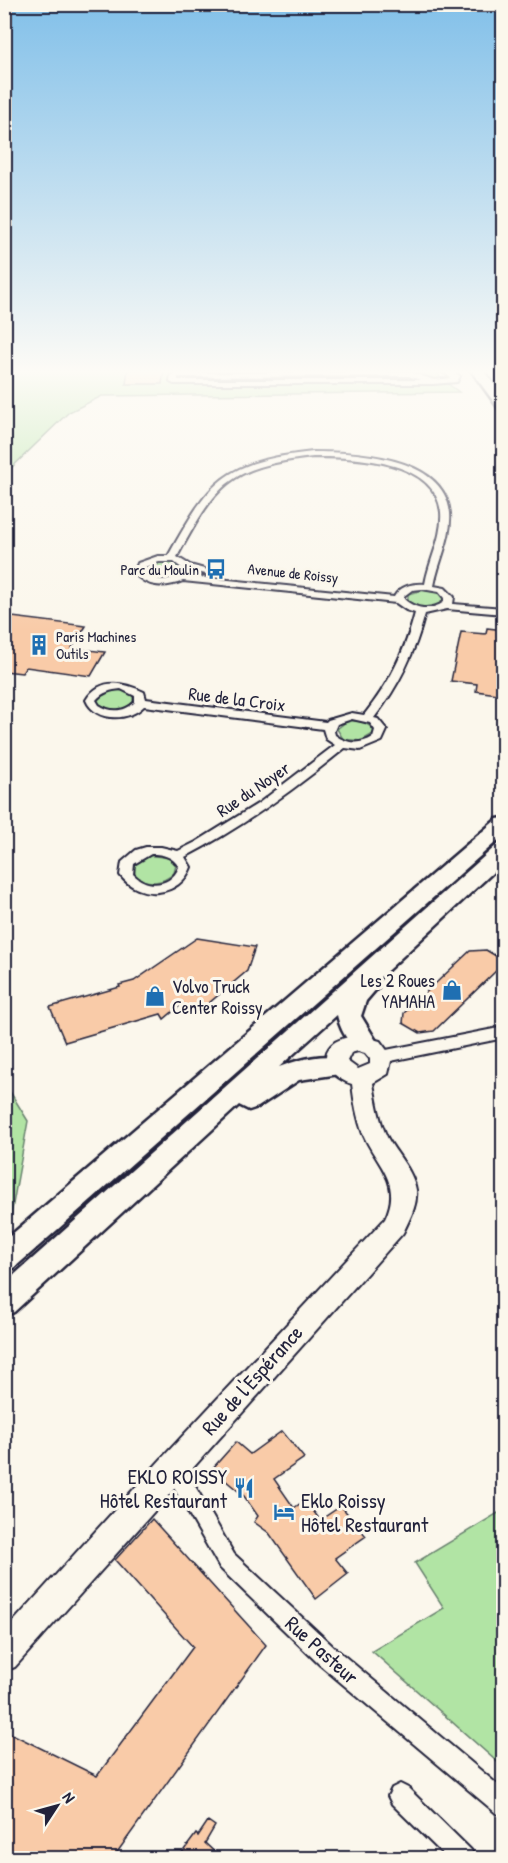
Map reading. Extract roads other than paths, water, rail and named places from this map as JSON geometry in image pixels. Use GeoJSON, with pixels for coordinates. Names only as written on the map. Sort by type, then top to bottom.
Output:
{"type":"FeatureCollection","features":[{"type":"Feature","properties":{"kind":"main road"},"geometry":{"type":"LineString","coordinates":[[4,1259],[504,824]]}},
{"type":"Feature","properties":{"kind":"main road"},"geometry":{"type":"LineString","coordinates":[[4,1303],[504,850]]}},
{"type":"Feature","properties":{"kind":"main road"},"geometry":{"type":"LineString","coordinates":[[373,1051],[351,1044],[339,1050],[335,1060],[337,1066],[347,1075],[362,1078],[375,1073],[382,1062],[373,1051],[356,1032],[349,1016],[356,997],[406,941]]}},
{"type":"Feature","properties":{"kind":"main road"},"geometry":{"type":"LineString","coordinates":[[138,1183],[202,1140],[273,1080],[295,1070],[337,1066]]}},
{"type":"Feature","properties":{"kind":"main road","name":"Rue de l'Espérance"},"geometry":{"type":"LineString","coordinates":[[4,1656],[394,1226],[403,1209],[406,1190],[394,1165],[378,1142],[364,1105],[362,1078]]}},
{"type":"Feature","properties":{"kind":"street"},"geometry":{"type":"LineString","coordinates":[[171,559],[208,495],[233,474],[249,466],[286,456]]}},
{"type":"Feature","properties":{"kind":"street"},"geometry":{"type":"LineString","coordinates":[[360,456],[383,460],[412,471],[429,481],[440,495],[446,521],[429,587]]}},
{"type":"Feature","properties":{"kind":"street","name":"Avenue de Roissy"},"geometry":{"type":"LineString","coordinates":[[171,559],[203,571],[400,597],[183,578],[160,582],[146,579],[139,573],[139,569],[146,562],[171,559]]}},
{"type":"Feature","properties":{"kind":"street"},"geometry":{"type":"LineString","coordinates":[[183,578],[189,570],[188,567]]}},
{"type":"Feature","properties":{"kind":"street"},"geometry":{"type":"LineString","coordinates":[[448,601],[442,590],[429,587],[409,588],[400,597],[407,607],[421,611],[436,610],[448,601],[504,604]]}},
{"type":"Feature","properties":{"kind":"street"},"geometry":{"type":"LineString","coordinates":[[448,601],[504,611]]}},
{"type":"Feature","properties":{"kind":"street"},"geometry":{"type":"LineString","coordinates":[[368,718],[387,695],[409,654],[421,611]]}},
{"type":"Feature","properties":{"kind":"street","name":"Rue de la Croix"},"geometry":{"type":"LineString","coordinates":[[141,702],[328,726]]}},
{"type":"Feature","properties":{"kind":"street"},"geometry":{"type":"LineString","coordinates":[[368,718],[379,725],[381,734],[378,739],[367,745],[343,744],[330,736],[328,726],[337,719],[368,718]]}},
{"type":"Feature","properties":{"kind":"street","name":"Rue du Noyer"},"geometry":{"type":"LineString","coordinates":[[178,856],[249,815],[290,787],[343,744]]}},
{"type":"Feature","properties":{"kind":"street"},"geometry":{"type":"LineString","coordinates":[[373,1051],[504,1032]]}},
{"type":"Feature","properties":{"kind":"street","name":"Rue Pasteur"},"geometry":{"type":"LineString","coordinates":[[173,1467],[227,1561],[328,1657],[504,1804]]}},
{"type":"Feature","properties":{"kind":"street"},"geometry":{"type":"LineString","coordinates":[[400,1796],[463,1858]]}},
{"type":"Feature","properties":{"kind":"place","name":"Parc du Moulin"},"geometry":{"type":"Point","coordinates":[216,569]}},
{"type":"Feature","properties":{"kind":"place","name":"Paris Machines Outils"},"geometry":{"type":"Point","coordinates":[39,645]}},
{"type":"Feature","properties":{"kind":"place","name":"Les 2 Roues YAMAHA"},"geometry":{"type":"Point","coordinates":[452,990]}},
{"type":"Feature","properties":{"kind":"place","name":"Volvo Truck Center Roissy"},"geometry":{"type":"Point","coordinates":[155,996]}},
{"type":"Feature","properties":{"kind":"place","name":"EKLO ROISSY Hôtel Restaurant"},"geometry":{"type":"Point","coordinates":[244,1488]}},
{"type":"Feature","properties":{"kind":"place","name":"Eklo Roissy Hôtel Restaurant"},"geometry":{"type":"Point","coordinates":[284,1512]}}]}
